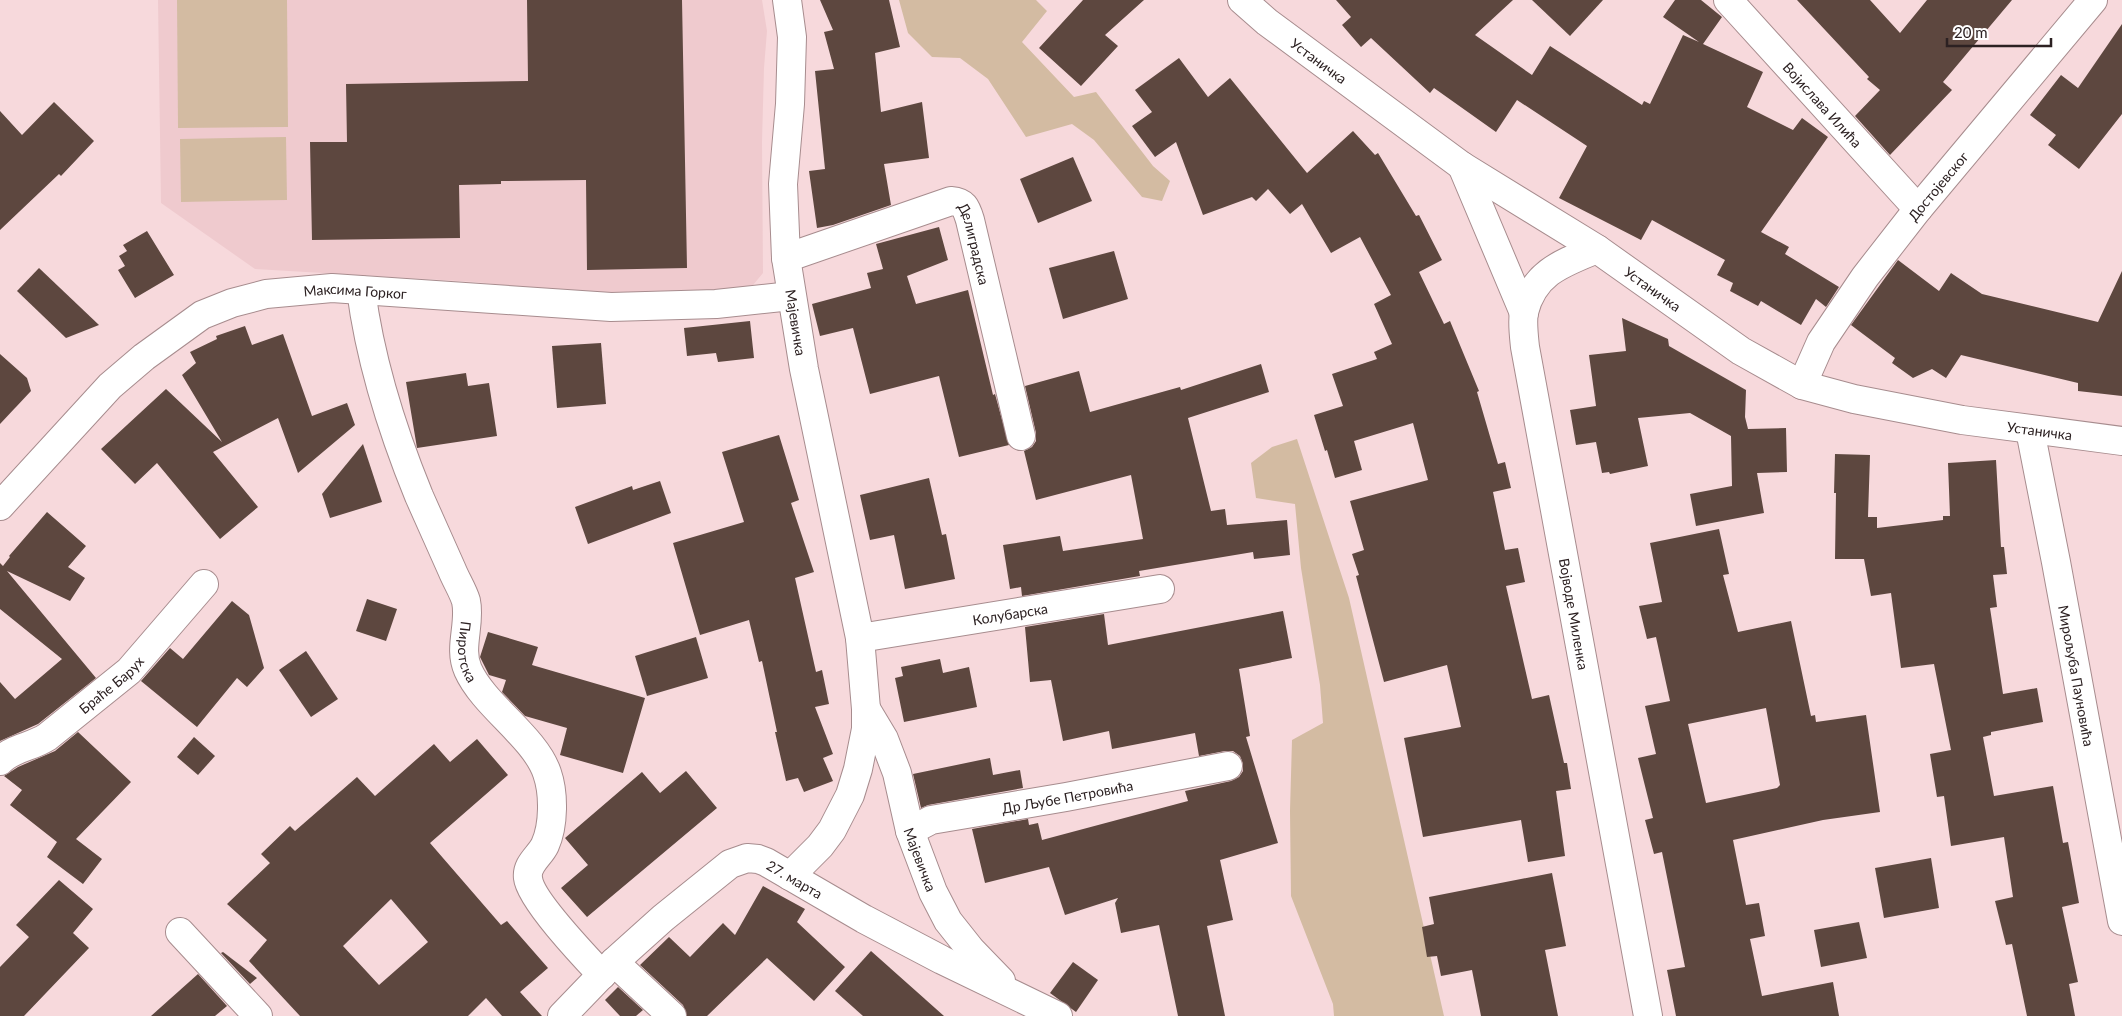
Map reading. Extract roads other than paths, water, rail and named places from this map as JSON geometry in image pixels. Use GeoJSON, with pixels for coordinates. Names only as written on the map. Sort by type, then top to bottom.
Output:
{"type":"FeatureCollection","features":[{"type":"Feature","properties":{"kind":"street","name":"Мајевичка"},"geometry":{"type":"LineString","coordinates":[[787,0],[792,37],[790,104],[783,184],[786,258],[804,369],[860,638],[866,709],[866,729],[860,761],[850,795],[832,830],[820,846],[790,876]]}},
{"type":"Feature","properties":{"kind":"street","name":"Устаничка"},"geometry":{"type":"LineString","coordinates":[[1242,0],[1267,22],[1462,166],[1597,249],[1741,352],[1802,385],[1904,410],[2030,430],[2122,441]]}},
{"type":"Feature","properties":{"kind":"street","name":"Достојевског"},"geometry":{"type":"LineString","coordinates":[[1802,385],[1821,342],[1865,277],[1918,209],[2093,0]]}},
{"type":"Feature","properties":{"kind":"street","name":"Војислава Илића"},"geometry":{"type":"LineString","coordinates":[[1732,2],[1918,209]]}},
{"type":"Feature","properties":{"kind":"street"},"geometry":{"type":"LineString","coordinates":[[1462,166],[1524,313]]}},
{"type":"Feature","properties":{"kind":"street","name":"Делиградска"},"geometry":{"type":"LineString","coordinates":[[786,258],[951,201],[960,202],[965,205],[1021,436]]}},
{"type":"Feature","properties":{"kind":"street","name":"Војводе Миленка"},"geometry":{"type":"LineString","coordinates":[[1597,249],[1552,269],[1539,280],[1524,313],[1525,347],[1648,1016]]}},
{"type":"Feature","properties":{"kind":"street","name":"Максима Горког"},"geometry":{"type":"LineString","coordinates":[[0,506],[110,386],[144,357],[202,316],[232,303],[266,294],[332,288],[611,307],[716,304],[791,296]]}},
{"type":"Feature","properties":{"kind":"street","name":"Пиротска"},"geometry":{"type":"LineString","coordinates":[[361,290],[366,331],[388,409],[419,494],[466,601],[467,626],[464,653],[468,670],[500,712],[537,754],[547,773],[551,800],[550,827],[544,846],[532,862],[528,878],[534,892],[562,931],[608,969]]}},
{"type":"Feature","properties":{"kind":"street","name":"Мирољуба Пауновића"},"geometry":{"type":"LineString","coordinates":[[2030,430],[2122,921]]}},
{"type":"Feature","properties":{"kind":"street","name":"Браће Барух"},"geometry":{"type":"LineString","coordinates":[[0,761],[15,751],[47,738],[129,672],[204,584]]}},
{"type":"Feature","properties":{"kind":"street","name":"Колубарска"},"geometry":{"type":"LineString","coordinates":[[860,638],[1160,589]]}},
{"type":"Feature","properties":{"kind":"street","name":"Мајевичка"},"geometry":{"type":"LineString","coordinates":[[866,709],[884,739],[897,773],[910,831],[932,892],[948,921],[971,950],[1010,991]]}},
{"type":"Feature","properties":{"kind":"street","name":"Др Љубе Петровића"},"geometry":{"type":"LineString","coordinates":[[910,831],[931,820],[1066,797],[1228,766]]}},
{"type":"Feature","properties":{"kind":"street","name":"27. марта"},"geometry":{"type":"LineString","coordinates":[[562,1016],[608,969],[663,918],[730,864],[747,858],[758,858],[942,960],[1010,991],[1058,1016]]}},
{"type":"Feature","properties":{"kind":"street"},"geometry":{"type":"LineString","coordinates":[[180,932],[258,1016]]}},
{"type":"Feature","properties":{"kind":"street"},"geometry":{"type":"LineString","coordinates":[[608,969],[672,1016]]}}]}
